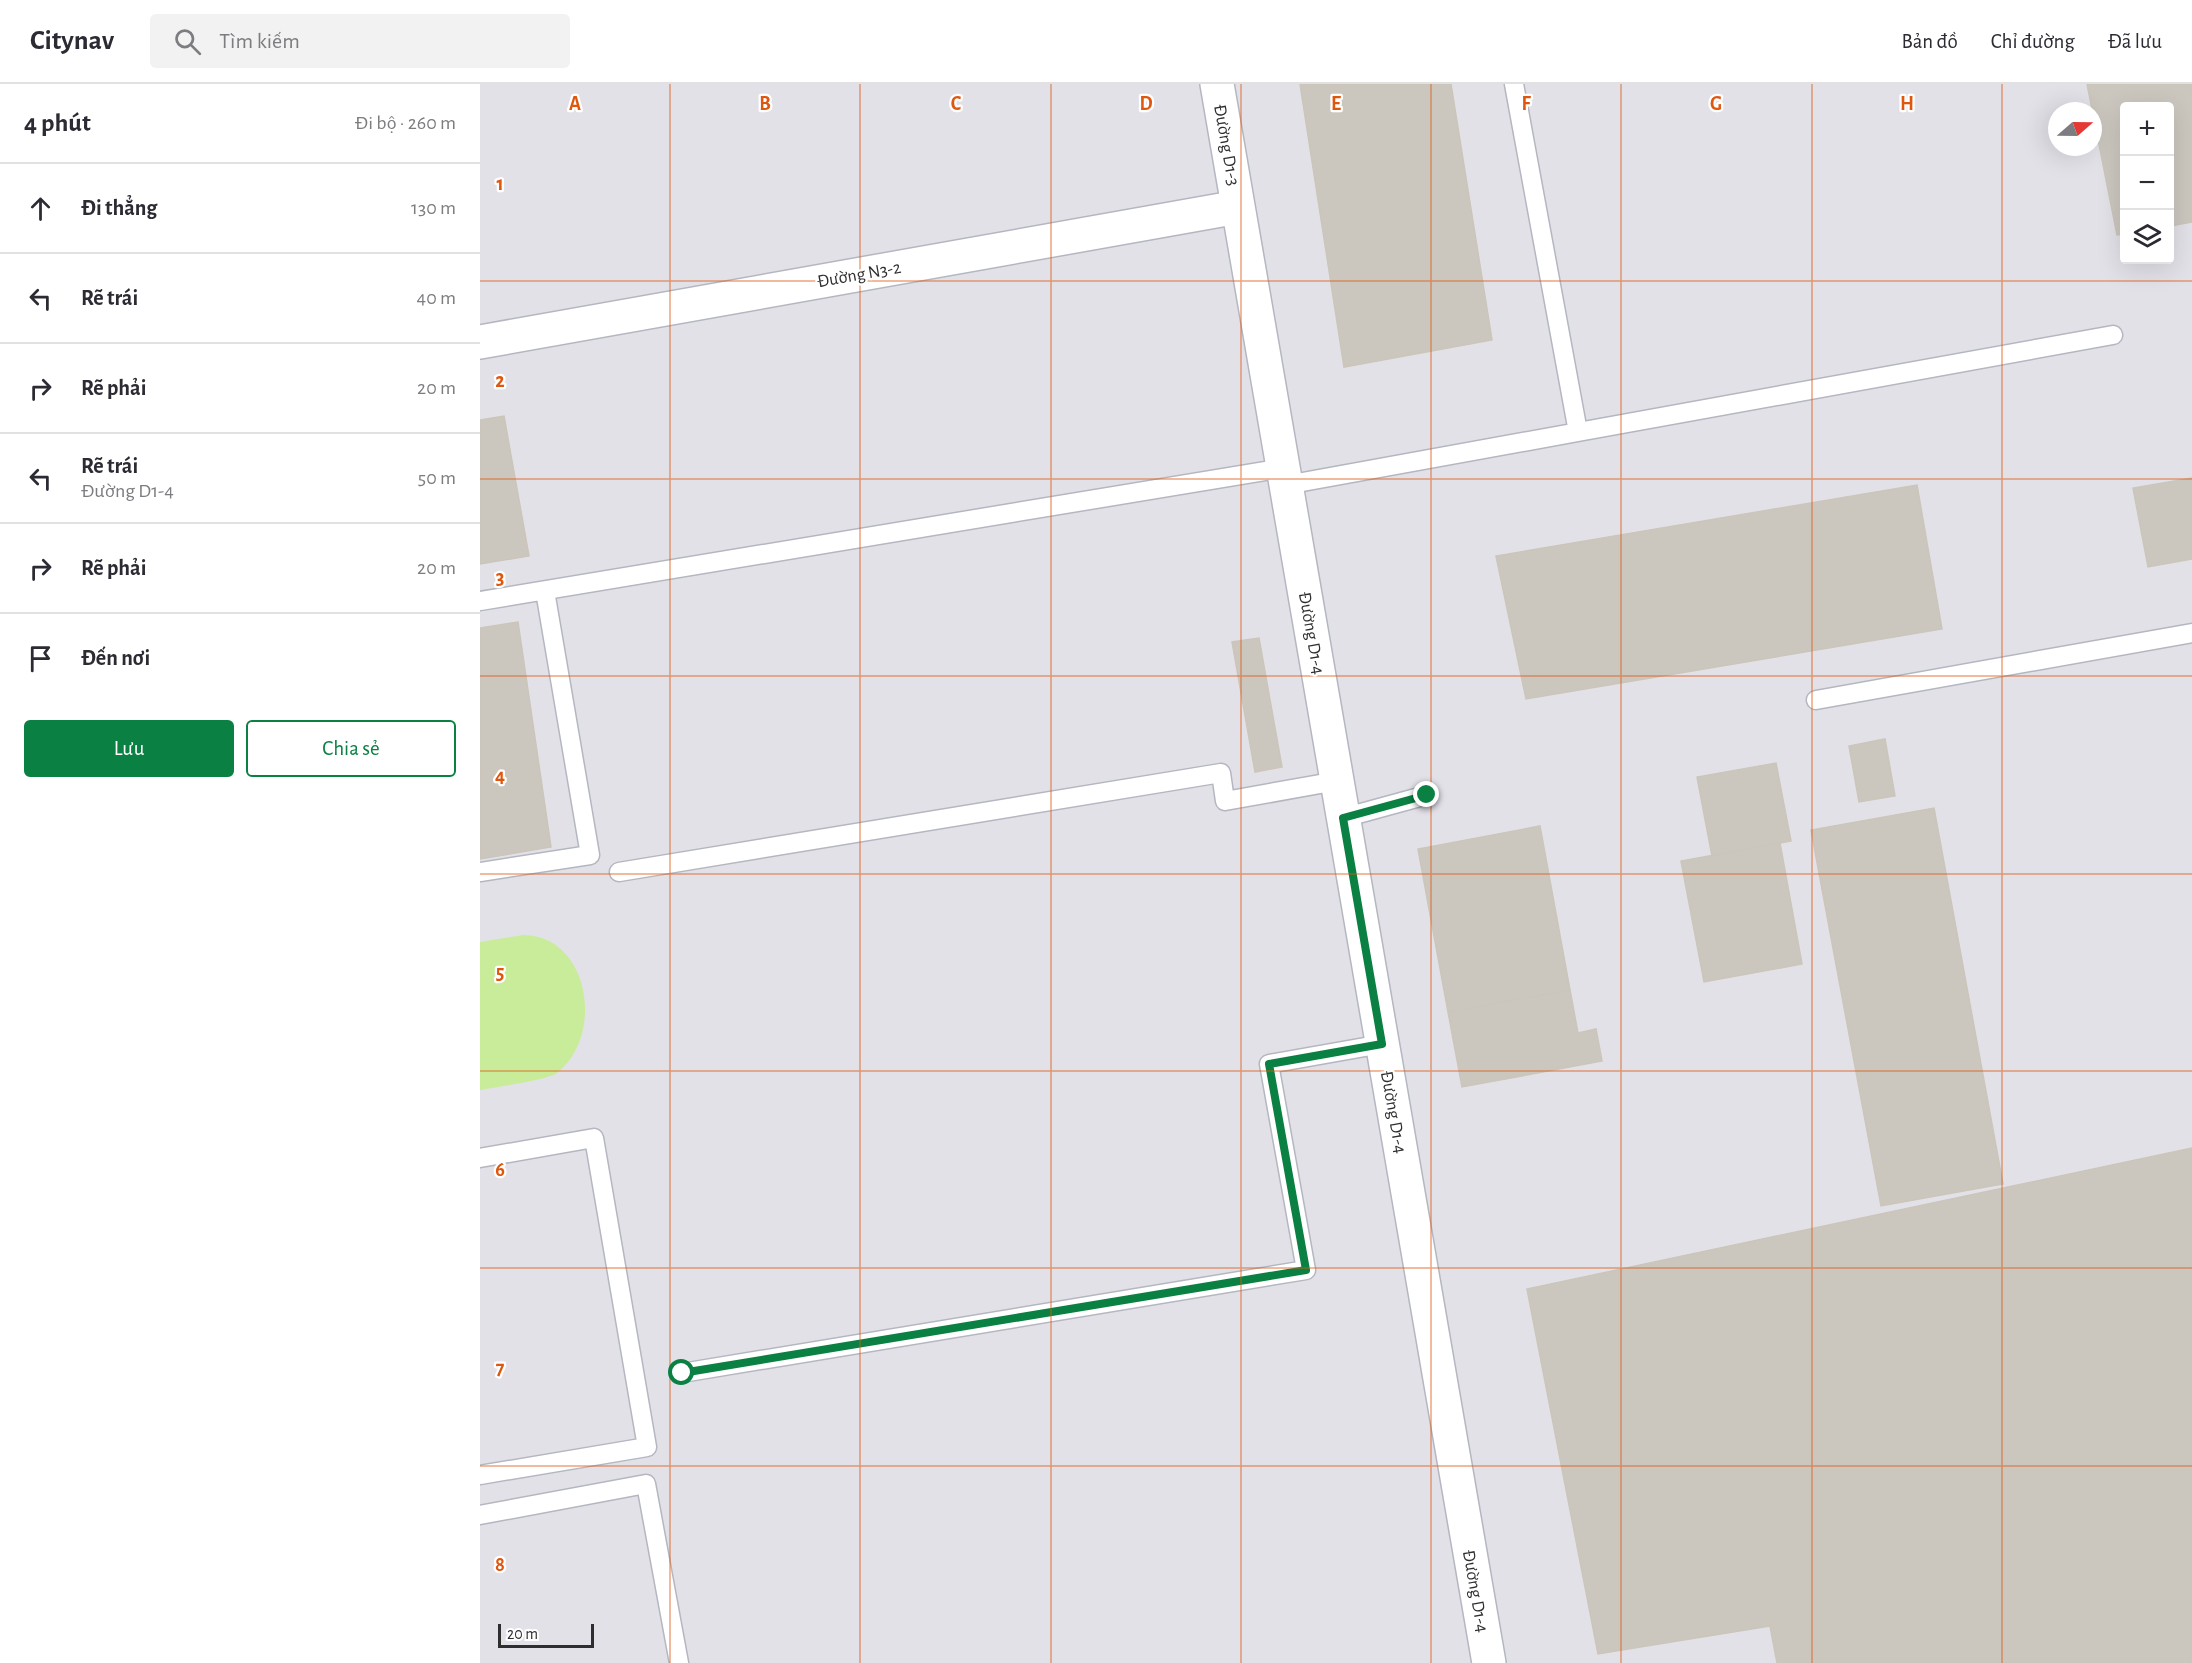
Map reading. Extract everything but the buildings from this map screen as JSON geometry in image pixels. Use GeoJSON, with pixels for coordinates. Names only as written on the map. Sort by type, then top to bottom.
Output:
{"type":"FeatureCollection","features":[{"type":"Feature","properties":{"kind":"street","name":"Đường D1-3"},"geometry":{"type":"LineString","coordinates":[[1217,84],[1238,207]]}},
{"type":"Feature","properties":{"kind":"street","name":"Đường N3-2"},"geometry":{"type":"LineString","coordinates":[[480,342],[1238,207]]}},
{"type":"Feature","properties":{"kind":"street","name":"Đường D1-4"},"geometry":{"type":"LineString","coordinates":[[1238,207],[1489,1663]]}},
{"type":"Feature","properties":{"kind":"lane"},"geometry":{"type":"LineString","coordinates":[[1515,84],[1578,432]]}},
{"type":"Feature","properties":{"kind":"lane"},"geometry":{"type":"LineString","coordinates":[[480,601],[1578,432],[2113,336]]}},
{"type":"Feature","properties":{"kind":"lane"},"geometry":{"type":"LineString","coordinates":[[480,872],[590,855],[546,591]]}},
{"type":"Feature","properties":{"kind":"lane"},"geometry":{"type":"LineString","coordinates":[[1816,700],[2192,633]]}},
{"type":"Feature","properties":{"kind":"lane"},"geometry":{"type":"LineString","coordinates":[[619,872],[1221,773],[1225,801],[1337,781]]}},
{"type":"Feature","properties":{"kind":"lane"},"geometry":{"type":"LineString","coordinates":[[1343,818],[1427,795]]}},
{"type":"Feature","properties":{"kind":"lane"},"geometry":{"type":"LineString","coordinates":[[682,1373],[1306,1270],[1269,1064],[1382,1044]]}},
{"type":"Feature","properties":{"kind":"lane"},"geometry":{"type":"LineString","coordinates":[[480,1158],[594,1138],[647,1447],[480,1475]]}},
{"type":"Feature","properties":{"kind":"lane"},"geometry":{"type":"LineString","coordinates":[[480,1515],[646,1484],[679,1663]]}},
{"type":"Feature","properties":{"kind":"shaded area"},"geometry":{"type":"Polygon","coordinates":[[[480,84],[2192,84],[2192,1663],[480,1663],[480,84]]]}},
{"type":"Feature","properties":{"kind":"green space"},"geometry":{"type":"Polygon","coordinates":[[[523,935],[546,939],[563,951],[576,969],[583,990],[585,1013],[581,1036],[572,1056],[552,1076],[480,1090],[480,942],[523,935]]]}},
{"type":"Feature","properties":{"kind":"route"},"geometry":{"type":"LineString","coordinates":[[682,1373],[1306,1270],[1269,1064],[1382,1044],[1343,818],[1427,795]]}}]}
